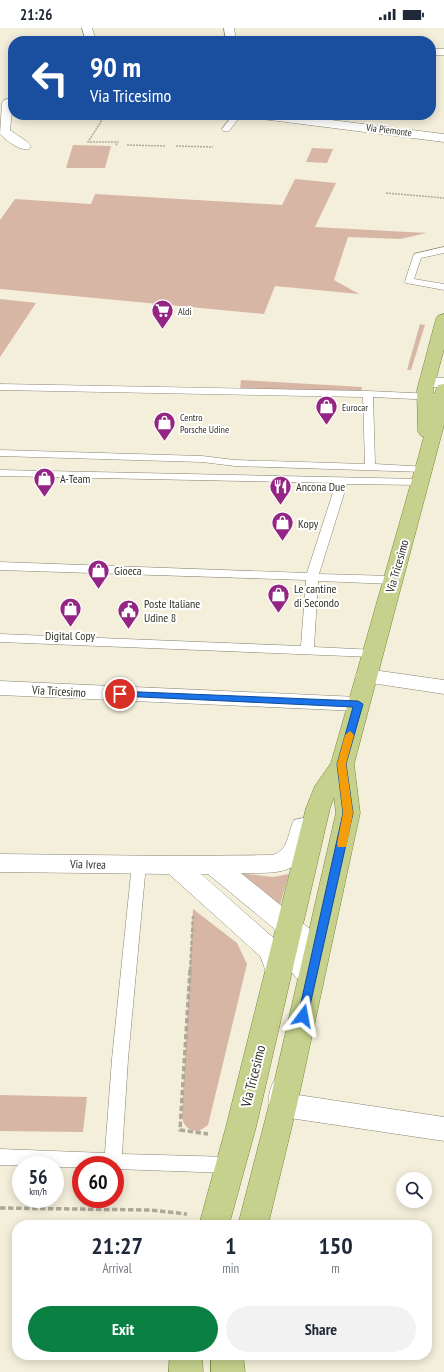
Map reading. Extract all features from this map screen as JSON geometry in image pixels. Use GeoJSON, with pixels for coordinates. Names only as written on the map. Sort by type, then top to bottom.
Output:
{"type":"FeatureCollection","features":[{"type":"Feature","properties":{"kind":"main road","name":"Via Tricesimo"},"geometry":{"type":"LineString","coordinates":[[215,1220],[279,973],[318,808],[327,786],[342,764],[424,469],[436,390],[444,319]]}},
{"type":"Feature","properties":{"kind":"main road","name":"Via Tricesimo"},"geometry":{"type":"LineString","coordinates":[[254,1220],[283,1105],[348,813],[342,764]]}},
{"type":"Feature","properties":{"kind":"main road"},"geometry":{"type":"LineString","coordinates":[[186,1360],[186,1372]]}},
{"type":"Feature","properties":{"kind":"main road"},"geometry":{"type":"LineString","coordinates":[[227,1360],[228,1372]]}},
{"type":"Feature","properties":{"kind":"street"},"geometry":{"type":"LineString","coordinates":[[7,103],[4,131],[11,138],[24,146]]}},
{"type":"Feature","properties":{"kind":"street","name":"Via Piemonte"},"geometry":{"type":"LineString","coordinates":[[302,120],[444,138]]}},
{"type":"Feature","properties":{"kind":"street"},"geometry":{"type":"LineString","coordinates":[[366,676],[444,687]]}},
{"type":"Feature","properties":{"kind":"street","name":"Via Tricesimo"},"geometry":{"type":"LineString","coordinates":[[0,688],[358,704]]}},
{"type":"Feature","properties":{"kind":"street","name":"Via Ivrea"},"geometry":{"type":"LineString","coordinates":[[0,863],[175,865],[272,864],[291,857],[296,853],[307,810],[327,786]]}},
{"type":"Feature","properties":{"kind":"street"},"geometry":{"type":"LineString","coordinates":[[175,865],[269,948],[277,962],[279,973]]}},
{"type":"Feature","properties":{"kind":"street"},"geometry":{"type":"LineString","coordinates":[[214,865],[290,927]]}},
{"type":"Feature","properties":{"kind":"street","name":"Via Tricesimo"},"geometry":{"type":"LineString","coordinates":[[283,1105],[285,1057],[309,953],[306,942],[290,927]]}},
{"type":"Feature","properties":{"kind":"street"},"geometry":{"type":"LineString","coordinates":[[283,1105],[444,1129]]}},
{"type":"Feature","properties":{"kind":"lane"},"geometry":{"type":"LineString","coordinates":[[226,129],[233,120]]}},
{"type":"Feature","properties":{"kind":"lane"},"geometry":{"type":"LineString","coordinates":[[444,250],[417,256],[410,281],[444,287]]}},
{"type":"Feature","properties":{"kind":"lane"},"geometry":{"type":"LineString","coordinates":[[0,387],[368,394],[436,390]]}},
{"type":"Feature","properties":{"kind":"lane"},"geometry":{"type":"LineString","coordinates":[[368,394],[370,466]]}},
{"type":"Feature","properties":{"kind":"lane"},"geometry":{"type":"LineString","coordinates":[[0,453],[194,459],[235,463],[370,466],[424,469]]}},
{"type":"Feature","properties":{"kind":"lane"},"geometry":{"type":"LineString","coordinates":[[0,472],[344,480],[424,469]]}},
{"type":"Feature","properties":{"kind":"lane"},"geometry":{"type":"LineString","coordinates":[[307,651],[312,577],[344,480]]}},
{"type":"Feature","properties":{"kind":"lane"},"geometry":{"type":"LineString","coordinates":[[0,566],[393,580]]}},
{"type":"Feature","properties":{"kind":"lane"},"geometry":{"type":"LineString","coordinates":[[0,638],[372,653]]}},
{"type":"Feature","properties":{"kind":"lane"},"geometry":{"type":"LineString","coordinates":[[112,1156],[120,1059],[139,864]]}},
{"type":"Feature","properties":{"kind":"lane"},"geometry":{"type":"LineString","coordinates":[[0,1157],[72,1160]]}},
{"type":"Feature","properties":{"kind":"lane"},"geometry":{"type":"LineString","coordinates":[[124,1161],[230,1165]]}},
{"type":"Feature","properties":{"kind":"path"},"geometry":{"type":"LineString","coordinates":[[102,120],[88,142],[118,142],[116,145]]}},
{"type":"Feature","properties":{"kind":"path"},"geometry":{"type":"LineString","coordinates":[[127,145],[164,146]]}},
{"type":"Feature","properties":{"kind":"path"},"geometry":{"type":"LineString","coordinates":[[176,146],[213,147]]}},
{"type":"Feature","properties":{"kind":"path"},"geometry":{"type":"LineString","coordinates":[[386,192],[444,198]]}},
{"type":"Feature","properties":{"kind":"path"},"geometry":{"type":"LineString","coordinates":[[193,909],[180,1130],[210,1134],[212,1128]]}},
{"type":"Feature","properties":{"kind":"path"},"geometry":{"type":"LineString","coordinates":[[0,1208],[150,1210],[209,1220]]}},
{"type":"Feature","properties":{"kind":"shaded area"},"geometry":{"type":"Polygon","coordinates":[[[73,145],[111,146],[105,168],[66,168],[73,145]]]}},
{"type":"Feature","properties":{"kind":"shaded area"},"geometry":{"type":"Polygon","coordinates":[[[312,148],[333,149],[327,163],[306,162],[312,148]]]}},
{"type":"Feature","properties":{"kind":"shaded area"},"geometry":{"type":"Polygon","coordinates":[[[295,179],[336,183],[315,227],[427,233],[400,239],[348,237],[334,280],[359,294],[275,286],[264,314],[0,289],[0,220],[15,199],[91,204],[95,194],[282,205],[295,179]]]}},
{"type":"Feature","properties":{"kind":"shaded area"},"geometry":{"type":"Polygon","coordinates":[[[0,299],[36,303],[0,357],[0,299]]]}},
{"type":"Feature","properties":{"kind":"shaded area"},"geometry":{"type":"Polygon","coordinates":[[[420,324],[425,325],[411,370],[407,370],[420,324]]]}},
{"type":"Feature","properties":{"kind":"shaded area"},"geometry":{"type":"Polygon","coordinates":[[[241,380],[362,387],[361,392],[240,389],[241,380]]]}},
{"type":"Feature","properties":{"kind":"shaded area"},"geometry":{"type":"Polygon","coordinates":[[[230,872],[273,877],[289,874],[279,909],[230,872]]]}},
{"type":"Feature","properties":{"kind":"shaded area"},"geometry":{"type":"Polygon","coordinates":[[[193,909],[237,943],[247,964],[208,1125],[199,1131],[189,1129],[185,1125],[182,1115],[193,909]]]}},
{"type":"Feature","properties":{"kind":"shaded area"},"geometry":{"type":"Polygon","coordinates":[[[0,1095],[87,1097],[83,1132],[0,1131],[0,1095]]]}},
{"type":"Feature","properties":{"kind":"slow traffic"},"geometry":{"type":"LineString","coordinates":[[342,844],[348,813],[342,764],[350,735]]}},
{"type":"Feature","properties":{"kind":"place","name":"Aldi"},"geometry":{"type":"Point","coordinates":[162,330]}},
{"type":"Feature","properties":{"kind":"place","name":"Eurocar"},"geometry":{"type":"Point","coordinates":[326,426]}},
{"type":"Feature","properties":{"kind":"place","name":"Centro Porsche Udine"},"geometry":{"type":"Point","coordinates":[164,442]}},
{"type":"Feature","properties":{"kind":"place","name":"A-Team"},"geometry":{"type":"Point","coordinates":[45,498]}},
{"type":"Feature","properties":{"kind":"place","name":"Ancona Due"},"geometry":{"type":"Point","coordinates":[280,506]}},
{"type":"Feature","properties":{"kind":"place","name":"Kopy"},"geometry":{"type":"Point","coordinates":[283,542]}},
{"type":"Feature","properties":{"kind":"place","name":"Gioeca"},"geometry":{"type":"Point","coordinates":[98,590]}},
{"type":"Feature","properties":{"kind":"place","name":"Le cantine di Secondo"},"geometry":{"type":"Point","coordinates":[278,614]}},
{"type":"Feature","properties":{"kind":"place","name":"Digital Copy"},"geometry":{"type":"Point","coordinates":[70,628]}},
{"type":"Feature","properties":{"kind":"place","name":"Poste Italiane Udine 8"},"geometry":{"type":"Point","coordinates":[128,630]}},
{"type":"Feature","properties":{"kind":"route"},"geometry":{"type":"LineString","coordinates":[[120,694],[358,704],[342,764],[348,813],[341,851],[303,1016]]}}]}
